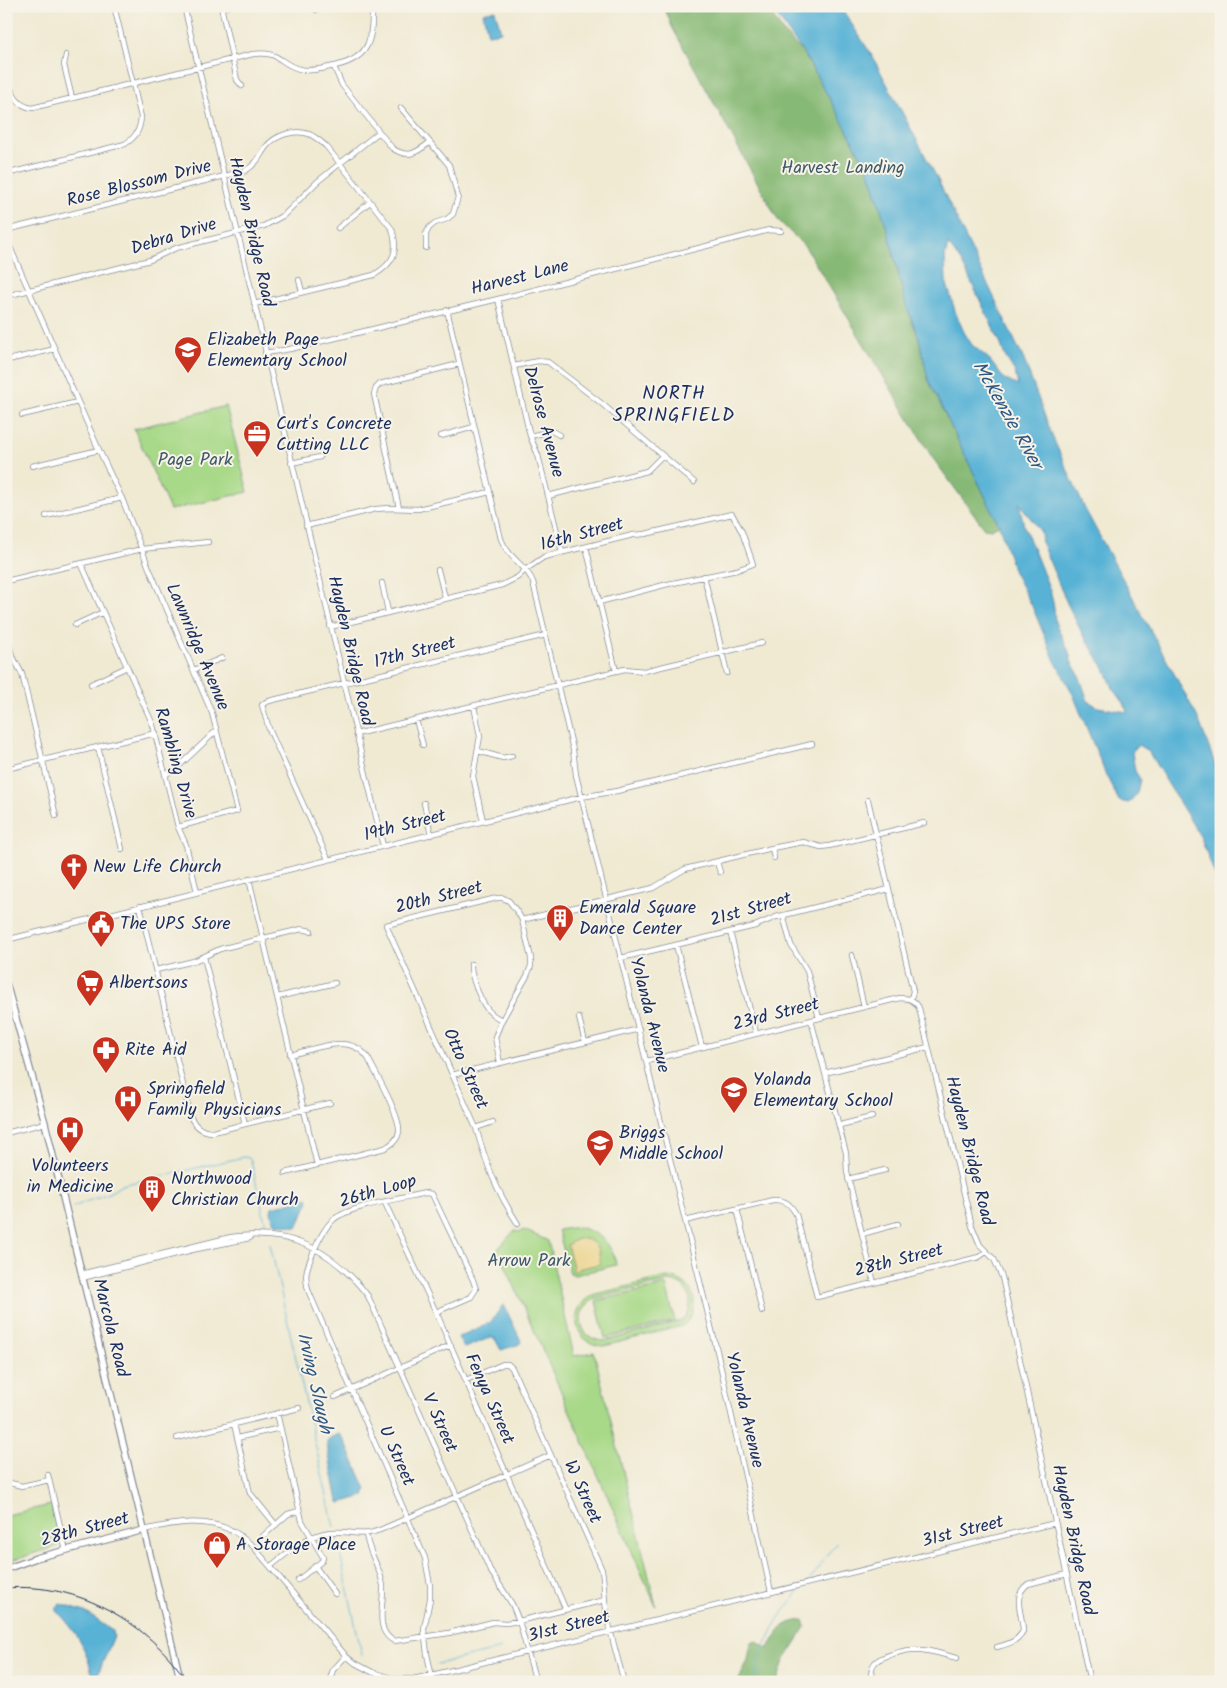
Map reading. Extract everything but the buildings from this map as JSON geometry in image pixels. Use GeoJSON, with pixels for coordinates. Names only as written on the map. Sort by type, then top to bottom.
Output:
{"type":"FeatureCollection","features":[{"type":"Feature","properties":{"kind":"main road","name":"Marcola Road"},"geometry":{"type":"LineString","coordinates":[[6,982],[45,1124],[181,1682]]}},
{"type":"Feature","properties":{"kind":"main road","name":"28th Street"},"geometry":{"type":"LineString","coordinates":[[6,1569],[36,1558],[144,1530]]}},
{"type":"Feature","properties":{"kind":"street"},"geometry":{"type":"LineString","coordinates":[[6,174],[125,144],[134,138],[141,127],[141,117],[114,6]]}},
{"type":"Feature","properties":{"kind":"street","name":"Hayden Bridge Road"},"geometry":{"type":"LineString","coordinates":[[184,6],[383,846]]}},
{"type":"Feature","properties":{"kind":"street"},"geometry":{"type":"LineString","coordinates":[[229,6],[221,7],[238,80],[242,86]]}},
{"type":"Feature","properties":{"kind":"street"},"geometry":{"type":"LineString","coordinates":[[6,78],[19,103],[32,108],[199,66],[263,53],[279,57],[291,66],[300,69],[334,67],[348,62],[366,48],[371,37],[372,6]]}},
{"type":"Feature","properties":{"kind":"street"},"geometry":{"type":"LineString","coordinates":[[66,55],[64,65],[72,98]]}},
{"type":"Feature","properties":{"kind":"street"},"geometry":{"type":"LineString","coordinates":[[334,67],[342,85],[392,148],[399,153],[408,154],[417,152],[429,143]]}},
{"type":"Feature","properties":{"kind":"street"},"geometry":{"type":"LineString","coordinates":[[401,108],[448,166],[458,198],[453,214],[447,219],[435,223],[426,234],[426,248]]}},
{"type":"Feature","properties":{"kind":"street","name":"Rose Blossom Drive"},"geometry":{"type":"LineString","coordinates":[[6,230],[246,171],[259,159],[266,147],[274,139],[296,132],[307,133],[326,146],[392,229],[395,251],[392,261],[374,275],[302,292]]}},
{"type":"Feature","properties":{"kind":"street","name":"Debra Drive"},"geometry":{"type":"LineString","coordinates":[[6,296],[150,260],[176,248],[264,226],[284,214],[316,182],[379,132]]}},
{"type":"Feature","properties":{"kind":"street"},"geometry":{"type":"LineString","coordinates":[[338,228],[370,202]]}},
{"type":"Feature","properties":{"kind":"street","name":"Harvest Lane"},"geometry":{"type":"LineString","coordinates":[[265,353],[290,349],[498,299],[769,230],[781,231]]}},
{"type":"Feature","properties":{"kind":"street","name":"Lawnridge Avenue"},"geometry":{"type":"LineString","coordinates":[[6,238],[122,498],[212,713],[237,811],[178,827]]}},
{"type":"Feature","properties":{"kind":"street"},"geometry":{"type":"LineString","coordinates":[[254,304],[302,292],[299,280]]}},
{"type":"Feature","properties":{"kind":"street","name":"Delrose Avenue"},"geometry":{"type":"LineString","coordinates":[[498,299],[530,436],[538,455],[562,552]]}},
{"type":"Feature","properties":{"kind":"street","name":"Yolanda Avenue"},"geometry":{"type":"LineString","coordinates":[[447,310],[504,548],[530,575],[533,582],[573,750],[581,797],[718,1355],[771,1592]]}},
{"type":"Feature","properties":{"kind":"street"},"geometry":{"type":"LineString","coordinates":[[8,360],[55,349]]}},
{"type":"Feature","properties":{"kind":"street"},"geometry":{"type":"LineString","coordinates":[[514,366],[538,361],[548,362],[694,482]]}},
{"type":"Feature","properties":{"kind":"street"},"geometry":{"type":"LineString","coordinates":[[399,508],[374,394],[376,388],[380,384],[459,364]]}},
{"type":"Feature","properties":{"kind":"street"},"geometry":{"type":"LineString","coordinates":[[22,415],[78,402]]}},
{"type":"Feature","properties":{"kind":"street"},"geometry":{"type":"LineString","coordinates":[[441,436],[474,427]]}},
{"type":"Feature","properties":{"kind":"street"},"geometry":{"type":"LineString","coordinates":[[530,436],[552,431],[559,435]]}},
{"type":"Feature","properties":{"kind":"street"},"geometry":{"type":"LineString","coordinates":[[32,466],[99,450]]}},
{"type":"Feature","properties":{"kind":"street"},"geometry":{"type":"LineString","coordinates":[[291,463],[320,456]]}},
{"type":"Feature","properties":{"kind":"street"},"geometry":{"type":"LineString","coordinates":[[548,496],[638,474],[651,468],[662,456]]}},
{"type":"Feature","properties":{"kind":"street"},"geometry":{"type":"LineString","coordinates":[[306,526],[376,509],[418,509],[490,492]]}},
{"type":"Feature","properties":{"kind":"street"},"geometry":{"type":"LineString","coordinates":[[46,516],[122,498]]}},
{"type":"Feature","properties":{"kind":"street","name":"16th Street"},"geometry":{"type":"LineString","coordinates":[[330,627],[502,585],[518,577],[544,557],[732,514],[742,532],[753,564],[737,570],[704,576]]}},
{"type":"Feature","properties":{"kind":"street"},"geometry":{"type":"LineString","coordinates":[[6,581],[142,549],[208,542]]}},
{"type":"Feature","properties":{"kind":"street"},"geometry":{"type":"LineString","coordinates":[[586,547],[616,671]]}},
{"type":"Feature","properties":{"kind":"street","name":"Rambling Drive"},"geometry":{"type":"LineString","coordinates":[[81,563],[156,733],[178,827],[186,845],[197,892]]}},
{"type":"Feature","properties":{"kind":"street"},"geometry":{"type":"LineString","coordinates":[[438,570],[445,598]]}},
{"type":"Feature","properties":{"kind":"street"},"geometry":{"type":"LineString","coordinates":[[599,602],[704,576],[727,673]]}},
{"type":"Feature","properties":{"kind":"street"},"geometry":{"type":"LineString","coordinates":[[382,583],[388,612]]}},
{"type":"Feature","properties":{"kind":"street"},"geometry":{"type":"LineString","coordinates":[[74,625],[103,612]]}},
{"type":"Feature","properties":{"kind":"street"},"geometry":{"type":"LineString","coordinates":[[6,634],[12,655],[22,674],[56,816]]}},
{"type":"Feature","properties":{"kind":"street","name":"17th Street"},"geometry":{"type":"LineString","coordinates":[[328,859],[269,729],[262,706],[266,702],[273,700],[546,636]]}},
{"type":"Feature","properties":{"kind":"street"},"geometry":{"type":"LineString","coordinates":[[356,734],[616,671],[625,669],[644,671],[762,643]]}},
{"type":"Feature","properties":{"kind":"street"},"geometry":{"type":"LineString","coordinates":[[194,670],[222,658]]}},
{"type":"Feature","properties":{"kind":"street"},"geometry":{"type":"LineString","coordinates":[[91,684],[127,667]]}},
{"type":"Feature","properties":{"kind":"street"},"geometry":{"type":"LineString","coordinates":[[474,706],[480,736],[473,776],[483,821]]}},
{"type":"Feature","properties":{"kind":"street"},"geometry":{"type":"LineString","coordinates":[[416,720],[422,745]]}},
{"type":"Feature","properties":{"kind":"street"},"geometry":{"type":"LineString","coordinates":[[165,775],[179,766],[216,731]]}},
{"type":"Feature","properties":{"kind":"street"},"geometry":{"type":"LineString","coordinates":[[6,769],[156,733]]}},
{"type":"Feature","properties":{"kind":"street","name":"19th Street"},"geometry":{"type":"LineString","coordinates":[[6,940],[581,797],[617,791],[812,744]]}},
{"type":"Feature","properties":{"kind":"street"},"geometry":{"type":"LineString","coordinates":[[98,747],[122,849]]}},
{"type":"Feature","properties":{"kind":"street"},"geometry":{"type":"LineString","coordinates":[[478,751],[503,758],[512,756]]}},
{"type":"Feature","properties":{"kind":"street","name":"Hayden Bridge Road"},"geometry":{"type":"LineString","coordinates":[[868,800],[913,990],[911,999],[916,1002],[919,1008],[972,1226],[976,1238],[998,1266],[1002,1276],[1090,1680]]}},
{"type":"Feature","properties":{"kind":"street"},"geometry":{"type":"LineString","coordinates":[[424,803],[432,834]]}},
{"type":"Feature","properties":{"kind":"street"},"geometry":{"type":"LineString","coordinates":[[500,1063],[495,1036],[502,1020],[528,976],[531,966],[531,958],[522,920],[653,888],[686,869],[772,848],[803,842],[821,847],[829,846],[924,823]]}},
{"type":"Feature","properties":{"kind":"street"},"geometry":{"type":"LineString","coordinates":[[772,848],[774,858]]}},
{"type":"Feature","properties":{"kind":"street"},"geometry":{"type":"LineString","coordinates":[[717,862],[720,872]]}},
{"type":"Feature","properties":{"kind":"street"},"geometry":{"type":"LineString","coordinates":[[249,879],[317,1165]]}},
{"type":"Feature","properties":{"kind":"street","name":"21st Street"},"geometry":{"type":"LineString","coordinates":[[621,958],[755,926],[783,915],[890,889]]}},
{"type":"Feature","properties":{"kind":"street","name":"20th Street"},"geometry":{"type":"LineString","coordinates":[[386,925],[497,898],[504,898],[509,901],[522,920]]}},
{"type":"Feature","properties":{"kind":"street"},"geometry":{"type":"LineString","coordinates":[[140,906],[191,1118],[198,1127],[202,1130],[213,1132],[330,1103]]}},
{"type":"Feature","properties":{"kind":"street"},"geometry":{"type":"LineString","coordinates":[[783,915],[791,945],[807,971],[819,1018]]}},
{"type":"Feature","properties":{"kind":"street","name":"Otto Street"},"geometry":{"type":"LineString","coordinates":[[386,925],[476,1128],[485,1161],[496,1189],[518,1224]]}},
{"type":"Feature","properties":{"kind":"street"},"geometry":{"type":"LineString","coordinates":[[156,970],[194,961],[220,949],[302,929],[310,931]]}},
{"type":"Feature","properties":{"kind":"street"},"geometry":{"type":"LineString","coordinates":[[730,932],[756,1033]]}},
{"type":"Feature","properties":{"kind":"street"},"geometry":{"type":"LineString","coordinates":[[676,945],[702,1047]]}},
{"type":"Feature","properties":{"kind":"street"},"geometry":{"type":"LineString","coordinates":[[852,955],[864,1007]]}},
{"type":"Feature","properties":{"kind":"street"},"geometry":{"type":"LineString","coordinates":[[204,957],[245,1124]]}},
{"type":"Feature","properties":{"kind":"street"},"geometry":{"type":"LineString","coordinates":[[470,964],[471,975],[485,1006],[491,1014],[502,1020]]}},
{"type":"Feature","properties":{"kind":"street"},"geometry":{"type":"LineString","coordinates":[[278,997],[335,983]]}},
{"type":"Feature","properties":{"kind":"street","name":"23rd Street"},"geometry":{"type":"LineString","coordinates":[[647,1061],[900,998],[911,999]]}},
{"type":"Feature","properties":{"kind":"street"},"geometry":{"type":"LineString","coordinates":[[579,1018],[584,1042]]}},
{"type":"Feature","properties":{"kind":"street"},"geometry":{"type":"LineString","coordinates":[[811,1020],[840,1125],[846,1153],[846,1172],[874,1283]]}},
{"type":"Feature","properties":{"kind":"street"},"geometry":{"type":"LineString","coordinates":[[452,1075],[639,1028]]}},
{"type":"Feature","properties":{"kind":"street"},"geometry":{"type":"LineString","coordinates":[[284,1173],[385,1148],[393,1144],[398,1138],[399,1125],[363,1050],[355,1045],[338,1044],[290,1055]]}},
{"type":"Feature","properties":{"kind":"street"},"geometry":{"type":"LineString","coordinates":[[825,1073],[928,1047]]}},
{"type":"Feature","properties":{"kind":"street"},"geometry":{"type":"LineString","coordinates":[[840,1125],[872,1117]]}},
{"type":"Feature","properties":{"kind":"street"},"geometry":{"type":"LineString","coordinates":[[476,1128],[493,1122]]}},
{"type":"Feature","properties":{"kind":"street"},"geometry":{"type":"LineString","coordinates":[[6,1133],[45,1124]]}},
{"type":"Feature","properties":{"kind":"street"},"geometry":{"type":"LineString","coordinates":[[848,1179],[886,1170]]}},
{"type":"Feature","properties":{"kind":"street","name":"26th Loop"},"geometry":{"type":"LineString","coordinates":[[315,1248],[326,1229],[339,1216],[351,1211],[428,1192],[432,1194],[437,1200],[476,1289],[471,1296],[436,1312]]}},
{"type":"Feature","properties":{"kind":"street","name":"28th Street"},"geometry":{"type":"LineString","coordinates":[[737,1209],[773,1200],[786,1202],[792,1207],[796,1214],[817,1298],[979,1257],[986,1252]]}},
{"type":"Feature","properties":{"kind":"street","name":"Fenya Street"},"geometry":{"type":"LineString","coordinates":[[386,1203],[436,1312],[565,1608]]}},
{"type":"Feature","properties":{"kind":"street"},"geometry":{"type":"LineString","coordinates":[[685,1221],[737,1209],[762,1311]]}},
{"type":"Feature","properties":{"kind":"street"},"geometry":{"type":"LineString","coordinates":[[862,1234],[898,1224]]}},
{"type":"Feature","properties":{"kind":"street","name":"V Street"},"geometry":{"type":"LineString","coordinates":[[82,1276],[231,1237],[256,1236],[279,1237],[315,1248],[344,1268],[368,1296],[490,1570],[512,1604],[529,1652],[536,1682]]}},
{"type":"Feature","properties":{"kind":"street","name":"U Street"},"geometry":{"type":"LineString","coordinates":[[315,1248],[307,1267],[306,1280],[308,1290],[425,1558],[430,1580],[430,1599],[424,1629],[433,1682]]}},
{"type":"Feature","properties":{"kind":"street"},"geometry":{"type":"LineString","coordinates":[[335,1397],[450,1345]]}},
{"type":"Feature","properties":{"kind":"street","name":"W Street"},"geometry":{"type":"LineString","coordinates":[[466,1380],[505,1364],[512,1368],[602,1570],[611,1631],[624,1682]]}},
{"type":"Feature","properties":{"kind":"street"},"geometry":{"type":"LineString","coordinates":[[177,1438],[299,1408]]}},
{"type":"Feature","properties":{"kind":"street"},"geometry":{"type":"LineString","coordinates":[[277,1413],[302,1521],[323,1557],[322,1561],[298,1580]]}},
{"type":"Feature","properties":{"kind":"street"},"geometry":{"type":"LineString","coordinates":[[234,1424],[250,1493],[276,1525]]}},
{"type":"Feature","properties":{"kind":"street"},"geometry":{"type":"LineString","coordinates":[[237,1438],[280,1428]]}},
{"type":"Feature","properties":{"kind":"street"},"geometry":{"type":"LineString","coordinates":[[271,1566],[296,1545],[310,1537],[334,1532],[366,1534],[408,1518],[551,1455]]}},
{"type":"Feature","properties":{"kind":"street"},"geometry":{"type":"LineString","coordinates":[[6,1482],[22,1486],[49,1477],[66,1551]]}},
{"type":"Feature","properties":{"kind":"street"},"geometry":{"type":"LineString","coordinates":[[262,1536],[288,1514],[299,1511]]}},
{"type":"Feature","properties":{"kind":"street","name":"31st Street"},"geometry":{"type":"LineString","coordinates":[[144,1530],[182,1522],[214,1525],[233,1531],[252,1545],[271,1566],[346,1656],[366,1670],[394,1679],[414,1679],[1055,1523]]}},
{"type":"Feature","properties":{"kind":"street"},"geometry":{"type":"LineString","coordinates":[[366,1534],[369,1549],[381,1576],[383,1586],[381,1609],[385,1634],[394,1641],[425,1637],[493,1622],[519,1621],[565,1608],[605,1600]]}},
{"type":"Feature","properties":{"kind":"street"},"geometry":{"type":"LineString","coordinates":[[315,1566],[335,1594]]}},
{"type":"Feature","properties":{"kind":"street"},"geometry":{"type":"LineString","coordinates":[[997,1646],[1013,1642],[1023,1632],[1018,1601],[1022,1588],[1028,1584],[1067,1574]]}},
{"type":"Feature","properties":{"kind":"street"},"geometry":{"type":"LineString","coordinates":[[872,1682],[872,1669],[878,1659],[911,1650],[957,1658]]}},
{"type":"Feature","properties":{"kind":"street"},"geometry":{"type":"LineString","coordinates":[[329,1682],[333,1670],[346,1656]]}},
{"type":"Feature","properties":{"kind":"street"},"geometry":{"type":"LineString","coordinates":[[1077,1682],[1090,1680]]}},
{"type":"Feature","properties":{"kind":"green space","name":"Harvest Landing"},"geometry":{"type":"Polygon","coordinates":[[[664,6],[766,6],[784,33],[804,54],[869,171],[889,235],[906,305],[919,338],[928,379],[999,525],[991,529],[984,528],[932,457],[806,248],[778,220],[672,27],[664,6]]]}},
{"type":"Feature","properties":{"kind":"green space","name":"Page Park"},"geometry":{"type":"Polygon","coordinates":[[[226,406],[248,492],[170,510],[134,429],[226,406]]]}},
{"type":"Feature","properties":{"kind":"green space"},"geometry":{"type":"Polygon","coordinates":[[[578,1227],[592,1232],[604,1240],[612,1251],[616,1265],[575,1275],[570,1273],[558,1230],[578,1227]]]}},
{"type":"Feature","properties":{"kind":"green space","name":"Arrow Park"},"geometry":{"type":"Polygon","coordinates":[[[524,1230],[548,1241],[574,1356],[594,1352],[656,1606],[498,1249],[514,1231],[520,1232],[524,1230]]]}},
{"type":"Feature","properties":{"kind":"green space"},"geometry":{"type":"Polygon","coordinates":[[[667,1277],[684,1283],[689,1288],[693,1295],[693,1311],[689,1319],[682,1326],[604,1346],[593,1344],[585,1339],[579,1332],[577,1323],[580,1306],[586,1299],[596,1294],[667,1277]],[[668,1281],[598,1298],[590,1302],[584,1308],[581,1315],[583,1329],[595,1339],[604,1341],[681,1321],[689,1309],[690,1302],[686,1290],[676,1282],[668,1281]]]}},
{"type":"Feature","properties":{"kind":"green space"},"geometry":{"type":"Polygon","coordinates":[[[666,1285],[675,1321],[605,1338],[596,1301],[666,1285]]]}},
{"type":"Feature","properties":{"kind":"green space"},"geometry":{"type":"Polygon","coordinates":[[[51,1505],[60,1541],[58,1546],[6,1562],[6,1515],[51,1505]]]}},
{"type":"Feature","properties":{"kind":"green space"},"geometry":{"type":"Polygon","coordinates":[[[804,1620],[806,1627],[784,1661],[777,1682],[738,1682],[748,1660],[751,1643],[756,1641],[768,1649],[781,1628],[790,1623],[804,1620]]]}},
{"type":"Feature","properties":{"kind":"sand"},"geometry":{"type":"Polygon","coordinates":[[[577,1239],[587,1240],[595,1245],[599,1253],[600,1264],[573,1271],[567,1245],[577,1239]]]}},
{"type":"Feature","properties":{"kind":"water","name":"McKenzie River"},"geometry":{"type":"Polygon","coordinates":[[[770,6],[840,6],[871,54],[936,176],[1024,360],[1053,438],[1085,509],[1198,718],[1221,780],[1221,891],[1201,838],[1148,751],[1138,745],[1132,752],[1135,771],[1140,779],[1137,793],[1129,803],[1119,801],[1106,775],[1072,692],[1055,661],[1032,606],[1014,572],[999,525],[928,379],[919,338],[906,305],[889,235],[869,171],[804,54],[770,6]],[[948,244],[945,257],[946,281],[956,314],[964,332],[972,345],[988,358],[1004,379],[1018,386],[1015,372],[1005,356],[962,263],[948,244]],[[1019,503],[1024,526],[1050,590],[1055,622],[1069,652],[1071,661],[1079,675],[1088,701],[1098,707],[1127,712],[1124,703],[1113,688],[1106,671],[1082,633],[1067,603],[1042,544],[1041,532],[1019,503]]]}},
{"type":"Feature","properties":{"kind":"water"},"geometry":{"type":"Polygon","coordinates":[[[495,10],[501,32],[488,34],[483,13],[495,10]]]}},
{"type":"Feature","properties":{"kind":"water"},"geometry":{"type":"Polygon","coordinates":[[[308,1198],[309,1201],[297,1227],[275,1223],[271,1212],[272,1207],[308,1198]]]}},
{"type":"Feature","properties":{"kind":"water"},"geometry":{"type":"Polygon","coordinates":[[[504,1305],[521,1341],[520,1344],[501,1350],[492,1337],[464,1348],[458,1337],[491,1322],[504,1305]]]}},
{"type":"Feature","properties":{"kind":"water"},"geometry":{"type":"Polygon","coordinates":[[[339,1434],[344,1439],[366,1489],[364,1496],[340,1503],[338,1501],[327,1445],[327,1441],[330,1438],[339,1434]]]}},
{"type":"Feature","properties":{"kind":"water"},"geometry":{"type":"Polygon","coordinates":[[[60,1604],[85,1612],[113,1631],[114,1636],[98,1674],[92,1673],[79,1639],[70,1625],[57,1611],[57,1607],[60,1604]]]}},
{"type":"Feature","properties":{"kind":"waterway"},"geometry":{"type":"LineString","coordinates":[[73,1207],[109,1193],[122,1185],[244,1157],[249,1158],[251,1161],[267,1230]]}},
{"type":"Feature","properties":{"kind":"waterway","name":"Irving Slough"},"geometry":{"type":"LineString","coordinates":[[270,1244],[334,1527]]}},
{"type":"Feature","properties":{"kind":"waterway","name":"Irving Slough"},"geometry":{"type":"LineString","coordinates":[[336,1535],[362,1655]]}},
{"type":"Feature","properties":{"kind":"waterway"},"geometry":{"type":"LineString","coordinates":[[810,1579],[838,1543]]}},
{"type":"Feature","properties":{"kind":"waterway"},"geometry":{"type":"LineString","coordinates":[[756,1682],[758,1661],[778,1619],[802,1588]]}},
{"type":"Feature","properties":{"kind":"waterway"},"geometry":{"type":"LineString","coordinates":[[437,1664],[501,1649]]}},
{"type":"Feature","properties":{"kind":"railway"},"geometry":{"type":"LineString","coordinates":[[6,1588],[33,1588],[60,1592],[85,1599],[109,1610],[132,1624],[153,1641],[188,1682]]}},
{"type":"Feature","properties":{"kind":"place","name":"Elizabeth Page Elementary School"},"geometry":{"type":"Point","coordinates":[188,374]}},
{"type":"Feature","properties":{"kind":"place","name":"Curt's Concrete Cutting LLC"},"geometry":{"type":"Point","coordinates":[257,458]}},
{"type":"Feature","properties":{"kind":"place","name":"New Life Church"},"geometry":{"type":"Point","coordinates":[74,891]}},
{"type":"Feature","properties":{"kind":"place","name":"Emerald Square Dance Center"},"geometry":{"type":"Point","coordinates":[560,942]}},
{"type":"Feature","properties":{"kind":"place","name":"The UPS Store"},"geometry":{"type":"Point","coordinates":[101,948]}},
{"type":"Feature","properties":{"kind":"place","name":"Albertsons"},"geometry":{"type":"Point","coordinates":[90,1007]}},
{"type":"Feature","properties":{"kind":"place","name":"Rite Aid"},"geometry":{"type":"Point","coordinates":[106,1074]}},
{"type":"Feature","properties":{"kind":"place","name":"Yolanda Elementary School"},"geometry":{"type":"Point","coordinates":[734,1114]}},
{"type":"Feature","properties":{"kind":"place","name":"Springfield Family Physicians"},"geometry":{"type":"Point","coordinates":[128,1123]}},
{"type":"Feature","properties":{"kind":"place","name":"Volunteers in Medicine"},"geometry":{"type":"Point","coordinates":[70,1154]}},
{"type":"Feature","properties":{"kind":"place","name":"Briggs Middle School"},"geometry":{"type":"Point","coordinates":[600,1167]}},
{"type":"Feature","properties":{"kind":"place","name":"Northwood Christian Church"},"geometry":{"type":"Point","coordinates":[152,1213]}},
{"type":"Feature","properties":{"kind":"place","name":"A Storage Place"},"geometry":{"type":"Point","coordinates":[217,1569]}},
{"type":"Feature","properties":{"kind":"district","name":"NORTH SPRINGFIELD"},"geometry":{"type":"Point","coordinates":[674,405]}}]}
